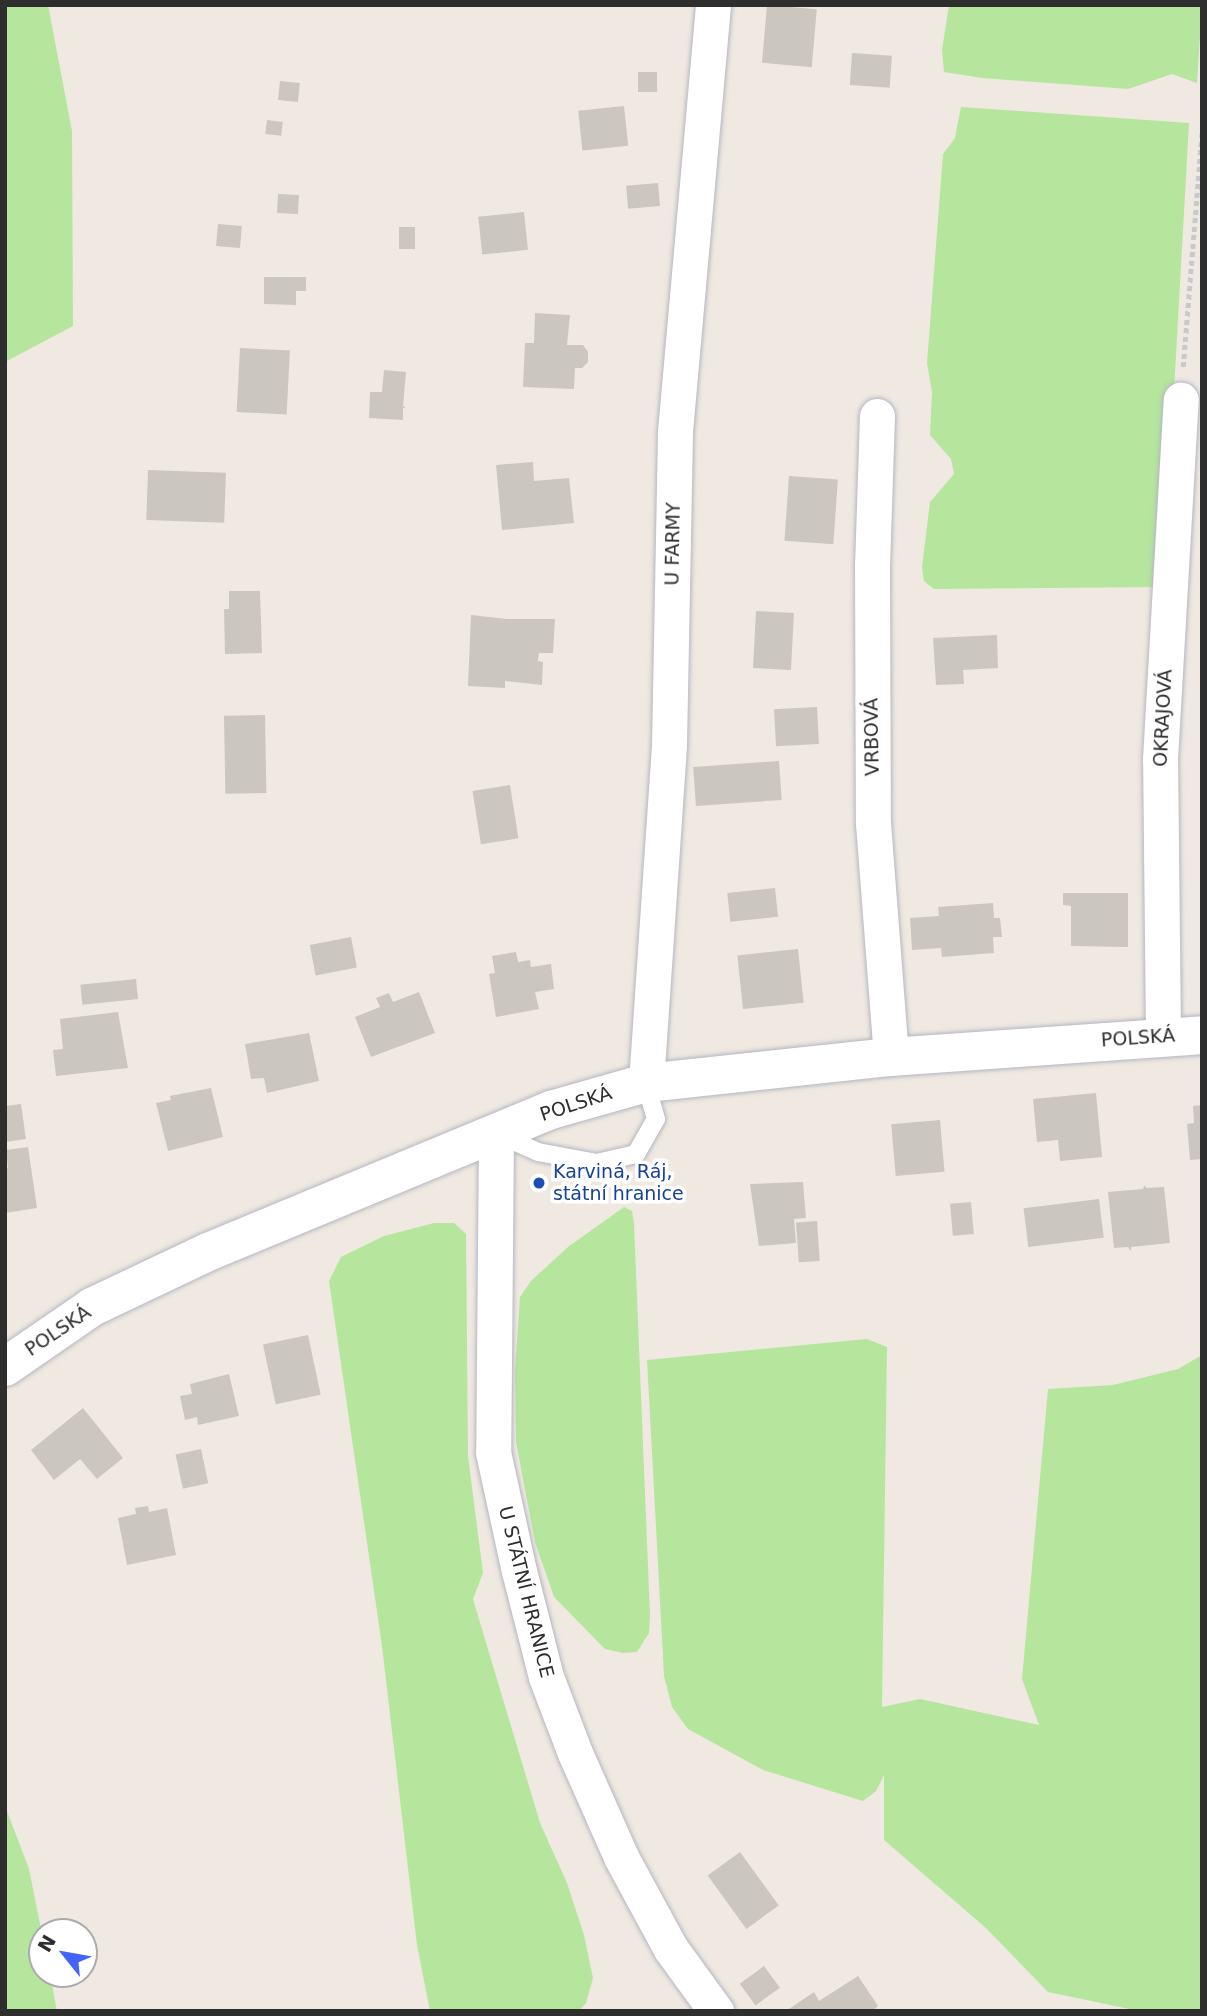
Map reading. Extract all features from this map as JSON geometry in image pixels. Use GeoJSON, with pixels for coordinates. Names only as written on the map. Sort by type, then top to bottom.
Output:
{"type":"FeatureCollection","features":[{"type":"Feature","properties":{"kind":"street","name":"U FARMY"},"geometry":{"type":"LineString","coordinates":[[646,1083],[669,745],[675,431],[713,5]]}},
{"type":"Feature","properties":{"kind":"street","name":"OKRAJOVÁ"},"geometry":{"type":"LineString","coordinates":[[1163,1036],[1160,759],[1181,400]]}},
{"type":"Feature","properties":{"kind":"street","name":"VRBOVÁ"},"geometry":{"type":"LineString","coordinates":[[877,416],[872,565],[873,823],[891,1057]]}},
{"type":"Feature","properties":{"kind":"street","name":"POLSKÁ"},"geometry":{"type":"LineString","coordinates":[[5,1367],[92,1307],[208,1252],[551,1110],[646,1083],[891,1057],[1202,1035]]}},
{"type":"Feature","properties":{"kind":"street","name":"U STÁTNÍ HRANICE"},"geometry":{"type":"LineString","coordinates":[[496,1133],[493,1452],[522,1584],[546,1677],[575,1753],[621,1857],[671,1949],[716,2011]]}},
{"type":"Feature","properties":{"kind":"lane"},"geometry":{"type":"LineString","coordinates":[[496,1133],[538,1152],[597,1163],[636,1154],[656,1119],[646,1083]]}},
{"type":"Feature","properties":{"kind":"path"},"geometry":{"type":"LineString","coordinates":[[1181,400],[1202,130]]}},
{"type":"Feature","properties":{"kind":"green space"},"geometry":{"type":"Polygon","coordinates":[[[5,5],[48,5],[72,131],[73,326],[5,362],[5,5]]]}},
{"type":"Feature","properties":{"kind":"green space"},"geometry":{"type":"Polygon","coordinates":[[[949,5],[1202,5],[1197,83],[1172,74],[1128,89],[982,78],[944,72],[942,50],[949,5]]]}},
{"type":"Feature","properties":{"kind":"green space"},"geometry":{"type":"Polygon","coordinates":[[[961,107],[1189,123],[1163,587],[934,589],[924,581],[922,567],[930,502],[954,474],[951,459],[930,435],[932,392],[927,363],[943,154],[955,138],[961,107]]]}},
{"type":"Feature","properties":{"kind":"green space"},"geometry":{"type":"Polygon","coordinates":[[[624,1207],[632,1211],[634,1224],[650,1616],[649,1633],[637,1652],[623,1653],[605,1649],[554,1597],[535,1542],[516,1442],[515,1370],[520,1297],[531,1281],[568,1247],[624,1207]]]}},
{"type":"Feature","properties":{"kind":"green space"},"geometry":{"type":"Polygon","coordinates":[[[434,1223],[454,1223],[466,1234],[468,1456],[483,1573],[473,1599],[540,1823],[567,1883],[584,1935],[593,1978],[586,2003],[579,2011],[430,2011],[417,1945],[382,1646],[329,1281],[341,1257],[384,1236],[434,1223]]]}},
{"type":"Feature","properties":{"kind":"green space"},"geometry":{"type":"Polygon","coordinates":[[[867,1339],[887,1347],[882,1707],[920,1699],[1039,1725],[1022,1679],[1048,1389],[1113,1385],[1178,1369],[1202,1355],[1202,2011],[1139,2011],[1048,1992],[986,1928],[884,1840],[884,1775],[876,1791],[863,1801],[763,1770],[688,1729],[672,1707],[664,1676],[647,1360],[867,1339]]]}},
{"type":"Feature","properties":{"kind":"green space"},"geometry":{"type":"Polygon","coordinates":[[[5,1806],[29,1869],[39,1918],[28,1918],[28,1988],[53,1988],[57,2011],[5,2011],[5,1806]]]}},
{"type":"Feature","properties":{"kind":"building"},"geometry":{"type":"Polygon","coordinates":[[[767,5],[817,9],[812,67],[762,63],[767,5]]]}},
{"type":"Feature","properties":{"kind":"building"},"geometry":{"type":"Polygon","coordinates":[[[852,53],[892,56],[890,88],[850,85],[852,53]]]}},
{"type":"Feature","properties":{"kind":"building"},"geometry":{"type":"Polygon","coordinates":[[[638,72],[657,72],[657,92],[638,92],[638,72]]]}},
{"type":"Feature","properties":{"kind":"building"},"geometry":{"type":"Polygon","coordinates":[[[280,81],[300,83],[298,102],[278,100],[280,81]]]}},
{"type":"Feature","properties":{"kind":"building"},"geometry":{"type":"Polygon","coordinates":[[[624,106],[628,146],[582,151],[578,111],[624,106]]]}},
{"type":"Feature","properties":{"kind":"building"},"geometry":{"type":"Polygon","coordinates":[[[267,120],[283,122],[281,136],[265,134],[267,120]]]}},
{"type":"Feature","properties":{"kind":"building"},"geometry":{"type":"Polygon","coordinates":[[[658,183],[660,206],[628,209],[626,186],[658,183]]]}},
{"type":"Feature","properties":{"kind":"building"},"geometry":{"type":"Polygon","coordinates":[[[278,194],[299,195],[298,214],[277,213],[278,194]]]}},
{"type":"Feature","properties":{"kind":"building"},"geometry":{"type":"Polygon","coordinates":[[[524,212],[528,250],[482,255],[478,217],[524,212]]]}},
{"type":"Feature","properties":{"kind":"building"},"geometry":{"type":"Polygon","coordinates":[[[218,224],[242,226],[240,248],[216,246],[218,224]]]}},
{"type":"Feature","properties":{"kind":"building"},"geometry":{"type":"Polygon","coordinates":[[[399,227],[415,227],[415,249],[399,249],[399,227]]]}},
{"type":"Feature","properties":{"kind":"building"},"geometry":{"type":"Polygon","coordinates":[[[264,277],[306,277],[306,291],[296,291],[296,305],[264,304],[264,277]]]}},
{"type":"Feature","properties":{"kind":"building"},"geometry":{"type":"Polygon","coordinates":[[[535,313],[570,315],[567,345],[583,345],[588,352],[588,362],[582,368],[575,368],[574,389],[523,387],[525,343],[534,343],[535,313]]]}},
{"type":"Feature","properties":{"kind":"building"},"geometry":{"type":"Polygon","coordinates":[[[240,348],[290,351],[287,415],[237,412],[240,348]]]}},
{"type":"Feature","properties":{"kind":"building"},"geometry":{"type":"Polygon","coordinates":[[[384,370],[406,372],[403,406],[406,408],[403,408],[403,420],[369,418],[370,392],[382,392],[384,370]]]}},
{"type":"Feature","properties":{"kind":"building"},"geometry":{"type":"Polygon","coordinates":[[[533,462],[534,481],[569,478],[574,523],[502,530],[496,465],[533,462]]]}},
{"type":"Feature","properties":{"kind":"building"},"geometry":{"type":"Polygon","coordinates":[[[148,470],[226,473],[224,523],[146,520],[148,470]]]}},
{"type":"Feature","properties":{"kind":"building"},"geometry":{"type":"Polygon","coordinates":[[[789,476],[838,479],[833,544],[784,541],[789,476]]]}},
{"type":"Feature","properties":{"kind":"building"},"geometry":{"type":"Polygon","coordinates":[[[229,591],[260,591],[262,653],[225,654],[224,609],[229,609],[229,591]]]}},
{"type":"Feature","properties":{"kind":"building"},"geometry":{"type":"Polygon","coordinates":[[[756,611],[794,613],[791,670],[753,668],[756,611]]]}},
{"type":"Feature","properties":{"kind":"building"},"geometry":{"type":"Polygon","coordinates":[[[471,615],[507,619],[555,619],[553,653],[539,653],[538,661],[543,662],[542,685],[505,681],[505,688],[468,686],[471,615]]]}},
{"type":"Feature","properties":{"kind":"building"},"geometry":{"type":"Polygon","coordinates":[[[997,635],[998,668],[963,670],[964,684],[936,685],[933,638],[997,635]]]}},
{"type":"Feature","properties":{"kind":"building"},"geometry":{"type":"Polygon","coordinates":[[[817,707],[819,744],[776,746],[774,709],[817,707]]]}},
{"type":"Feature","properties":{"kind":"building"},"geometry":{"type":"Polygon","coordinates":[[[265,715],[266,793],[225,794],[224,716],[265,715]]]}},
{"type":"Feature","properties":{"kind":"building"},"geometry":{"type":"Polygon","coordinates":[[[779,761],[782,800],[696,806],[693,767],[779,761]]]}},
{"type":"Feature","properties":{"kind":"building"},"geometry":{"type":"Polygon","coordinates":[[[510,785],[518,838],[481,844],[472,791],[510,785]]]}},
{"type":"Feature","properties":{"kind":"building"},"geometry":{"type":"Polygon","coordinates":[[[775,888],[778,917],[730,922],[727,893],[775,888]]]}},
{"type":"Feature","properties":{"kind":"building"},"geometry":{"type":"Polygon","coordinates":[[[1063,893],[1128,893],[1128,947],[1071,946],[1071,906],[1063,905],[1063,893]]]}},
{"type":"Feature","properties":{"kind":"building"},"geometry":{"type":"Polygon","coordinates":[[[993,903],[994,918],[1000,918],[1002,937],[993,937],[994,953],[942,957],[941,948],[912,950],[910,918],[939,916],[938,907],[993,903]]]}},
{"type":"Feature","properties":{"kind":"building"},"geometry":{"type":"Polygon","coordinates":[[[351,937],[357,967],[316,975],[310,945],[351,937]]]}},
{"type":"Feature","properties":{"kind":"building"},"geometry":{"type":"Polygon","coordinates":[[[798,949],[804,1003],[743,1009],[737,955],[798,949]]]}},
{"type":"Feature","properties":{"kind":"building"},"geometry":{"type":"Polygon","coordinates":[[[516,952],[518,962],[530,960],[531,967],[551,964],[554,989],[535,992],[539,1009],[496,1017],[489,974],[495,973],[492,956],[516,952]]]}},
{"type":"Feature","properties":{"kind":"building"},"geometry":{"type":"Polygon","coordinates":[[[136,979],[138,999],[82,1005],[80,985],[136,979]]]}},
{"type":"Feature","properties":{"kind":"building"},"geometry":{"type":"Polygon","coordinates":[[[419,992],[435,1033],[371,1057],[355,1017],[380,1007],[376,998],[389,993],[393,1002],[419,992]]]}},
{"type":"Feature","properties":{"kind":"building"},"geometry":{"type":"Polygon","coordinates":[[[118,1012],[128,1068],[56,1076],[53,1050],[63,1049],[60,1019],[118,1012]]]}},
{"type":"Feature","properties":{"kind":"building"},"geometry":{"type":"Polygon","coordinates":[[[309,1033],[319,1081],[267,1093],[264,1078],[251,1079],[245,1044],[309,1033]]]}},
{"type":"Feature","properties":{"kind":"building"},"geometry":{"type":"Polygon","coordinates":[[[211,1088],[223,1137],[168,1151],[156,1103],[171,1100],[170,1096],[211,1088]]]}},
{"type":"Feature","properties":{"kind":"building"},"geometry":{"type":"Polygon","coordinates":[[[1096,1093],[1102,1157],[1060,1161],[1058,1140],[1037,1142],[1033,1099],[1096,1093]]]}},
{"type":"Feature","properties":{"kind":"building"},"geometry":{"type":"Polygon","coordinates":[[[21,1104],[26,1139],[5,1142],[5,1106],[21,1104]]]}},
{"type":"Feature","properties":{"kind":"building"},"geometry":{"type":"Polygon","coordinates":[[[1202,1105],[1202,1159],[1190,1160],[1187,1124],[1194,1123],[1193,1106],[1202,1105]]]}},
{"type":"Feature","properties":{"kind":"building"},"geometry":{"type":"Polygon","coordinates":[[[940,1120],[945,1172],[896,1176],[891,1124],[940,1120]]]}},
{"type":"Feature","properties":{"kind":"building"},"geometry":{"type":"Polygon","coordinates":[[[28,1147],[37,1208],[5,1213],[5,1169],[8,1168],[6,1150],[28,1147]]]}},
{"type":"Feature","properties":{"kind":"building"},"geometry":{"type":"Polygon","coordinates":[[[803,1182],[806,1218],[794,1219],[796,1243],[759,1246],[750,1184],[803,1182]]]}},
{"type":"Feature","properties":{"kind":"building"},"geometry":{"type":"Polygon","coordinates":[[[1145,1185],[1146,1188],[1164,1187],[1170,1243],[1131,1247],[1131,1251],[1128,1247],[1114,1248],[1108,1192],[1143,1189],[1145,1185]]]}},
{"type":"Feature","properties":{"kind":"building"},"geometry":{"type":"Polygon","coordinates":[[[1099,1199],[1104,1238],[1028,1247],[1024,1208],[1099,1199]]]}},
{"type":"Feature","properties":{"kind":"building"},"geometry":{"type":"Polygon","coordinates":[[[971,1202],[974,1234],[953,1236],[950,1204],[971,1202]]]}},
{"type":"Feature","properties":{"kind":"building"},"geometry":{"type":"Polygon","coordinates":[[[817,1221],[820,1261],[799,1262],[796,1222],[817,1221]]]}},
{"type":"Feature","properties":{"kind":"building"},"geometry":{"type":"Polygon","coordinates":[[[308,1335],[321,1395],[276,1404],[263,1345],[308,1335]]]}},
{"type":"Feature","properties":{"kind":"building"},"geometry":{"type":"Polygon","coordinates":[[[229,1374],[239,1416],[198,1425],[197,1417],[185,1420],[180,1396],[192,1394],[190,1384],[229,1374]]]}},
{"type":"Feature","properties":{"kind":"building"},"geometry":{"type":"Polygon","coordinates":[[[83,1408],[123,1458],[97,1479],[80,1459],[54,1480],[31,1450],[83,1408]]]}},
{"type":"Feature","properties":{"kind":"building"},"geometry":{"type":"Polygon","coordinates":[[[201,1449],[208,1483],[183,1489],[176,1454],[201,1449]]]}},
{"type":"Feature","properties":{"kind":"building"},"geometry":{"type":"Polygon","coordinates":[[[148,1506],[149,1512],[167,1508],[176,1555],[127,1565],[118,1518],[136,1514],[135,1508],[148,1506]]]}},
{"type":"Feature","properties":{"kind":"building"},"geometry":{"type":"Polygon","coordinates":[[[740,1852],[779,1905],[746,1929],[708,1876],[740,1852]]]}},
{"type":"Feature","properties":{"kind":"building"},"geometry":{"type":"Polygon","coordinates":[[[764,1966],[780,1988],[756,2005],[740,1984],[764,1966]]]}},
{"type":"Feature","properties":{"kind":"building"},"geometry":{"type":"Polygon","coordinates":[[[858,1976],[878,2006],[872,2011],[786,2011],[814,1992],[819,2001],[858,1976]]]}},
{"type":"Feature","properties":{"kind":"place","name":"Karviná, Ráj, státní hranice"},"geometry":{"type":"Point","coordinates":[539,1183]}}]}
